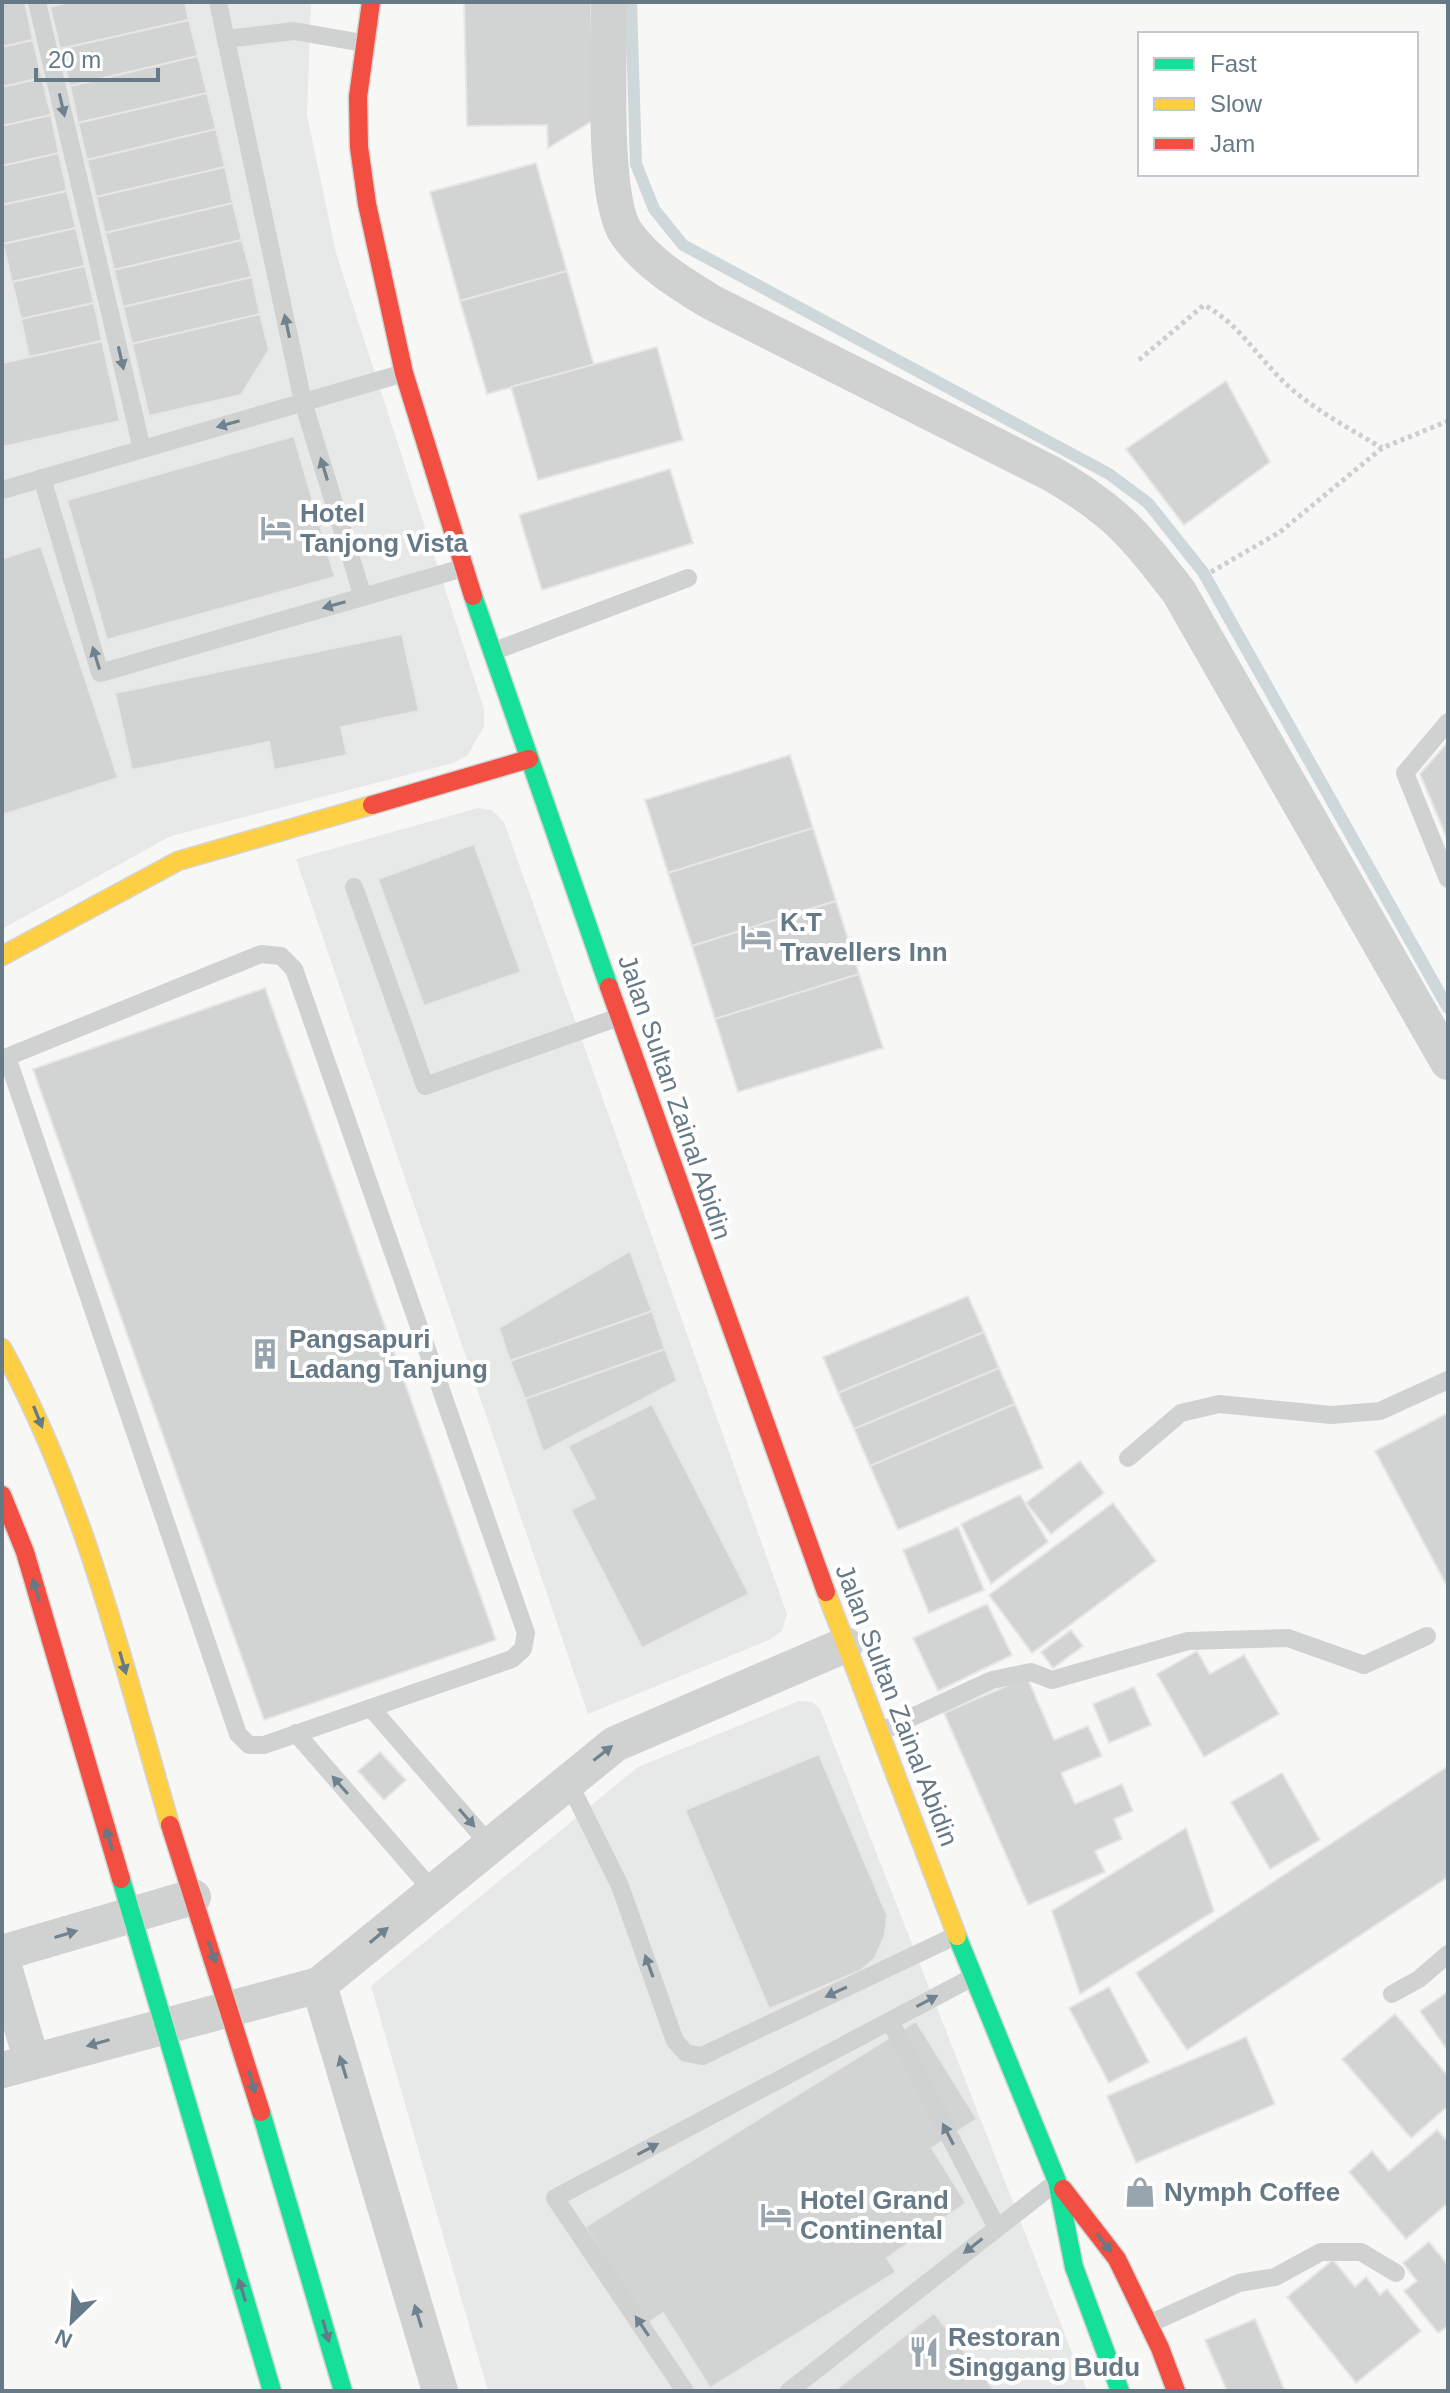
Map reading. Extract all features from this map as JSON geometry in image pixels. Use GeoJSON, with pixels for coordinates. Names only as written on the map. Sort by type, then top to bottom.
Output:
{"type":"FeatureCollection","features":[{"type":"Feature","properties":{"kind":"street","name":"Jalan Sultan Zainal Abidin"},"geometry":{"type":"LineString","coordinates":[[371,2],[358,97],[359,147],[367,204],[404,373],[463,568],[619,1017],[845,1645],[973,1977],[1057,2181],[1074,2267],[1120,2391]]}},
{"type":"Feature","properties":{"kind":"street"},"geometry":{"type":"LineString","coordinates":[[609,2],[612,192],[624,231],[663,272],[711,302],[1052,474],[1099,501],[1130,529],[1179,592],[1448,1062]]}},
{"type":"Feature","properties":{"kind":"street"},"geometry":{"type":"LineString","coordinates":[[2,956],[178,861],[529,759]]}},
{"type":"Feature","properties":{"kind":"street"},"geometry":{"type":"LineString","coordinates":[[2,1348],[33,1404],[83,1526],[343,2391]]}},
{"type":"Feature","properties":{"kind":"street"},"geometry":{"type":"LineString","coordinates":[[2,1495],[25,1552],[272,2391]]}},
{"type":"Feature","properties":{"kind":"street"},"geometry":{"type":"LineString","coordinates":[[2,1960],[17,2066],[319,1985],[615,1744],[845,1645]]}},
{"type":"Feature","properties":{"kind":"street"},"geometry":{"type":"LineString","coordinates":[[2,1953],[193,1897]]}},
{"type":"Feature","properties":{"kind":"street"},"geometry":{"type":"LineString","coordinates":[[319,1985],[440,2391]]}},
{"type":"Feature","properties":{"kind":"street","name":"Jalan Sultan Zainal Abidin"},"geometry":{"type":"LineString","coordinates":[[1057,2181],[1117,2259],[1149,2324],[1176,2391]]}},
{"type":"Feature","properties":{"kind":"lane"},"geometry":{"type":"LineString","coordinates":[[37,2],[142,449]]}},
{"type":"Feature","properties":{"kind":"lane"},"geometry":{"type":"LineString","coordinates":[[218,2],[303,402],[363,597]]}},
{"type":"Feature","properties":{"kind":"lane"},"geometry":{"type":"LineString","coordinates":[[226,39],[294,31],[363,43]]}},
{"type":"Feature","properties":{"kind":"lane"},"geometry":{"type":"LineString","coordinates":[[2,490],[404,373]]}},
{"type":"Feature","properties":{"kind":"lane"},"geometry":{"type":"LineString","coordinates":[[42,478],[100,673],[463,568]]}},
{"type":"Feature","properties":{"kind":"lane"},"geometry":{"type":"LineString","coordinates":[[492,652],[688,578]]}},
{"type":"Feature","properties":{"kind":"lane"},"geometry":{"type":"LineString","coordinates":[[1448,722],[1405,773],[1448,879]]}},
{"type":"Feature","properties":{"kind":"lane"},"geometry":{"type":"LineString","coordinates":[[354,887],[425,1086],[619,1017]]}},
{"type":"Feature","properties":{"kind":"lane"},"geometry":{"type":"LineString","coordinates":[[261,954],[281,956],[294,969],[526,1633],[523,1649],[512,1659],[296,1733],[264,1745],[249,1745],[238,1734],[7,1057],[261,954]]}},
{"type":"Feature","properties":{"kind":"lane"},"geometry":{"type":"LineString","coordinates":[[1128,1458],[1181,1413],[1219,1404],[1331,1415],[1380,1411],[1448,1380]]}},
{"type":"Feature","properties":{"kind":"lane"},"geometry":{"type":"LineString","coordinates":[[880,1732],[992,1680],[1031,1672],[1052,1680],[1188,1641],[1288,1638],[1364,1665],[1427,1636]]}},
{"type":"Feature","properties":{"kind":"lane"},"geometry":{"type":"LineString","coordinates":[[371,1708],[489,1844]]}},
{"type":"Feature","properties":{"kind":"lane"},"geometry":{"type":"LineString","coordinates":[[296,1733],[432,1890]]}},
{"type":"Feature","properties":{"kind":"lane"},"geometry":{"type":"LineString","coordinates":[[568,1781],[620,1886],[675,2041],[686,2053],[702,2056],[957,1935]]}},
{"type":"Feature","properties":{"kind":"lane"},"geometry":{"type":"LineString","coordinates":[[1392,1994],[1419,1979],[1448,1954]]}},
{"type":"Feature","properties":{"kind":"lane"},"geometry":{"type":"LineString","coordinates":[[685,2391],[555,2198],[973,1977]]}},
{"type":"Feature","properties":{"kind":"lane"},"geometry":{"type":"LineString","coordinates":[[890,2021],[997,2228]]}},
{"type":"Feature","properties":{"kind":"lane"},"geometry":{"type":"LineString","coordinates":[[789,2391],[1057,2181]]}},
{"type":"Feature","properties":{"kind":"lane"},"geometry":{"type":"LineString","coordinates":[[1149,2324],[1239,2283],[1275,2277],[1321,2252],[1361,2252],[1396,2273]]}},
{"type":"Feature","properties":{"kind":"path"},"geometry":{"type":"LineString","coordinates":[[1139,360],[1204,305],[1227,318],[1284,382],[1312,404],[1382,448]]}},
{"type":"Feature","properties":{"kind":"path"},"geometry":{"type":"LineString","coordinates":[[1215,570],[1280,532],[1382,448],[1448,421]]}},
{"type":"Feature","properties":{"kind":"shaded area"},"geometry":{"type":"Polygon","coordinates":[[[2,2],[311,2],[307,115],[336,253],[484,709],[484,726],[468,755],[453,763],[171,836],[2,929],[2,2]]]}},
{"type":"Feature","properties":{"kind":"shaded area"},"geometry":{"type":"Polygon","coordinates":[[[478,808],[492,810],[504,822],[787,1614],[782,1631],[769,1640],[588,1714],[296,859],[478,808]]]}},
{"type":"Feature","properties":{"kind":"shaded area"},"geometry":{"type":"Polygon","coordinates":[[[799,1701],[812,1702],[820,1709],[1087,2391],[488,2391],[371,1986],[638,1767],[799,1701]]]}},
{"type":"Feature","properties":{"kind":"building"},"geometry":{"type":"Polygon","coordinates":[[[2,2],[25,2],[33,40],[2,47],[2,2]]]}},
{"type":"Feature","properties":{"kind":"building"},"geometry":{"type":"Polygon","coordinates":[[[70,2],[185,2],[189,20],[60,49],[50,7],[70,2]]]}},
{"type":"Feature","properties":{"kind":"building"},"geometry":{"type":"Polygon","coordinates":[[[464,2],[591,2],[594,120],[548,148],[547,125],[467,126],[464,2]]]}},
{"type":"Feature","properties":{"kind":"building"},"geometry":{"type":"Polygon","coordinates":[[[189,20],[198,56],[70,86],[60,49],[189,20]]]}},
{"type":"Feature","properties":{"kind":"building"},"geometry":{"type":"Polygon","coordinates":[[[33,40],[42,78],[2,87],[2,47],[33,40]]]}},
{"type":"Feature","properties":{"kind":"building"},"geometry":{"type":"Polygon","coordinates":[[[198,56],[207,93],[78,123],[70,86],[198,56]]]}},
{"type":"Feature","properties":{"kind":"building"},"geometry":{"type":"Polygon","coordinates":[[[42,78],[51,115],[2,126],[2,87],[42,78]]]}},
{"type":"Feature","properties":{"kind":"building"},"geometry":{"type":"Polygon","coordinates":[[[207,93],[216,129],[87,160],[78,123],[207,93]]]}},
{"type":"Feature","properties":{"kind":"building"},"geometry":{"type":"Polygon","coordinates":[[[51,115],[59,153],[2,166],[2,126],[51,115]]]}},
{"type":"Feature","properties":{"kind":"building"},"geometry":{"type":"Polygon","coordinates":[[[216,129],[225,167],[96,197],[87,160],[216,129]]]}},
{"type":"Feature","properties":{"kind":"building"},"geometry":{"type":"Polygon","coordinates":[[[59,153],[67,191],[2,205],[2,166],[59,153]]]}},
{"type":"Feature","properties":{"kind":"building"},"geometry":{"type":"Polygon","coordinates":[[[536,163],[567,271],[460,301],[430,192],[536,163]]]}},
{"type":"Feature","properties":{"kind":"building"},"geometry":{"type":"Polygon","coordinates":[[[225,167],[233,203],[105,233],[96,197],[225,167]]]}},
{"type":"Feature","properties":{"kind":"building"},"geometry":{"type":"Polygon","coordinates":[[[67,191],[76,228],[3,244],[2,205],[67,191]]]}},
{"type":"Feature","properties":{"kind":"building"},"geometry":{"type":"Polygon","coordinates":[[[233,203],[242,240],[114,270],[105,233],[233,203]]]}},
{"type":"Feature","properties":{"kind":"building"},"geometry":{"type":"Polygon","coordinates":[[[76,228],[85,266],[12,282],[3,244],[76,228]]]}},
{"type":"Feature","properties":{"kind":"building"},"geometry":{"type":"Polygon","coordinates":[[[242,240],[252,277],[123,307],[114,270],[242,240]]]}},
{"type":"Feature","properties":{"kind":"building"},"geometry":{"type":"Polygon","coordinates":[[[85,266],[94,303],[21,319],[12,282],[85,266]]]}},
{"type":"Feature","properties":{"kind":"building"},"geometry":{"type":"Polygon","coordinates":[[[567,271],[594,365],[487,394],[460,301],[567,271]]]}},
{"type":"Feature","properties":{"kind":"building"},"geometry":{"type":"Polygon","coordinates":[[[252,277],[260,314],[132,344],[123,307],[252,277]]]}},
{"type":"Feature","properties":{"kind":"building"},"geometry":{"type":"Polygon","coordinates":[[[94,303],[102,341],[29,357],[21,319],[94,303]]]}},
{"type":"Feature","properties":{"kind":"building"},"geometry":{"type":"Polygon","coordinates":[[[260,314],[269,350],[241,395],[149,416],[132,344],[260,314]]]}},
{"type":"Feature","properties":{"kind":"building"},"geometry":{"type":"Polygon","coordinates":[[[102,341],[120,421],[2,447],[2,363],[102,341]]]}},
{"type":"Feature","properties":{"kind":"building"},"geometry":{"type":"Polygon","coordinates":[[[657,347],[683,440],[538,480],[511,387],[657,347]]]}},
{"type":"Feature","properties":{"kind":"building"},"geometry":{"type":"Polygon","coordinates":[[[1226,381],[1270,462],[1184,525],[1126,449],[1226,381]]]}},
{"type":"Feature","properties":{"kind":"building"},"geometry":{"type":"Polygon","coordinates":[[[294,436],[335,577],[107,640],[67,500],[294,436]]]}},
{"type":"Feature","properties":{"kind":"building"},"geometry":{"type":"Polygon","coordinates":[[[670,469],[693,543],[542,590],[519,515],[670,469]]]}},
{"type":"Feature","properties":{"kind":"building"},"geometry":{"type":"Polygon","coordinates":[[[41,546],[118,778],[2,815],[2,559],[41,546]]]}},
{"type":"Feature","properties":{"kind":"building"},"geometry":{"type":"Polygon","coordinates":[[[402,634],[419,711],[341,727],[347,755],[274,770],[269,742],[132,770],[115,693],[402,634]]]}},
{"type":"Feature","properties":{"kind":"building"},"geometry":{"type":"Polygon","coordinates":[[[1448,742],[1448,841],[1420,774],[1448,742]]]}},
{"type":"Feature","properties":{"kind":"building"},"geometry":{"type":"Polygon","coordinates":[[[790,755],[813,828],[668,873],[645,800],[790,755]]]}},
{"type":"Feature","properties":{"kind":"building"},"geometry":{"type":"Polygon","coordinates":[[[813,828],[836,901],[692,946],[668,873],[813,828]]]}},
{"type":"Feature","properties":{"kind":"building"},"geometry":{"type":"Polygon","coordinates":[[[474,844],[521,972],[424,1006],[378,879],[474,844]]]}},
{"type":"Feature","properties":{"kind":"building"},"geometry":{"type":"Polygon","coordinates":[[[836,901],[859,974],[715,1019],[692,946],[836,901]]]}},
{"type":"Feature","properties":{"kind":"building"},"geometry":{"type":"Polygon","coordinates":[[[859,974],[883,1048],[738,1092],[715,1019],[859,974]]]}},
{"type":"Feature","properties":{"kind":"building","name":"Pangsapuri Ladang Tanjung"},"geometry":{"type":"Polygon","coordinates":[[[265,988],[496,1640],[264,1720],[33,1069],[265,988]]]}},
{"type":"Feature","properties":{"kind":"building"},"geometry":{"type":"Polygon","coordinates":[[[630,1251],[652,1311],[510,1361],[499,1328],[630,1251]]]}},
{"type":"Feature","properties":{"kind":"building"},"geometry":{"type":"Polygon","coordinates":[[[968,1296],[984,1332],[838,1393],[823,1357],[968,1296]]]}},
{"type":"Feature","properties":{"kind":"building"},"geometry":{"type":"Polygon","coordinates":[[[652,1311],[665,1349],[525,1399],[510,1361],[652,1311]]]}},
{"type":"Feature","properties":{"kind":"building"},"geometry":{"type":"Polygon","coordinates":[[[984,1332],[999,1368],[854,1429],[838,1393],[984,1332]]]}},
{"type":"Feature","properties":{"kind":"building"},"geometry":{"type":"Polygon","coordinates":[[[665,1349],[677,1381],[543,1452],[525,1399],[665,1349]]]}},
{"type":"Feature","properties":{"kind":"building"},"geometry":{"type":"Polygon","coordinates":[[[999,1368],[1015,1404],[870,1466],[854,1429],[999,1368]]]}},
{"type":"Feature","properties":{"kind":"building"},"geometry":{"type":"Polygon","coordinates":[[[652,1404],[749,1594],[642,1648],[571,1510],[595,1498],[568,1446],[652,1404]]]}},
{"type":"Feature","properties":{"kind":"building"},"geometry":{"type":"Polygon","coordinates":[[[1015,1404],[1043,1468],[898,1530],[870,1466],[1015,1404]]]}},
{"type":"Feature","properties":{"kind":"building"},"geometry":{"type":"Polygon","coordinates":[[[1448,1413],[1448,1588],[1375,1451],[1448,1413]]]}},
{"type":"Feature","properties":{"kind":"building"},"geometry":{"type":"Polygon","coordinates":[[[1080,1461],[1104,1493],[1051,1534],[1026,1503],[1080,1461]]]}},
{"type":"Feature","properties":{"kind":"building"},"geometry":{"type":"Polygon","coordinates":[[[1020,1495],[1048,1542],[991,1584],[961,1524],[1020,1495]]]}},
{"type":"Feature","properties":{"kind":"building"},"geometry":{"type":"Polygon","coordinates":[[[1113,1503],[1156,1561],[1032,1653],[989,1595],[1113,1503]]]}},
{"type":"Feature","properties":{"kind":"building"},"geometry":{"type":"Polygon","coordinates":[[[958,1527],[984,1590],[929,1613],[903,1550],[958,1527]]]}},
{"type":"Feature","properties":{"kind":"building"},"geometry":{"type":"Polygon","coordinates":[[[987,1604],[1012,1655],[938,1691],[913,1638],[987,1604]]]}},
{"type":"Feature","properties":{"kind":"building"},"geometry":{"type":"Polygon","coordinates":[[[1071,1630],[1083,1646],[1053,1668],[1041,1652],[1071,1630]]]}},
{"type":"Feature","properties":{"kind":"building"},"geometry":{"type":"Polygon","coordinates":[[[1197,1651],[1210,1674],[1244,1655],[1279,1714],[1204,1757],[1157,1674],[1197,1651]]]}},
{"type":"Feature","properties":{"kind":"building"},"geometry":{"type":"Polygon","coordinates":[[[1027,1677],[1054,1740],[1088,1726],[1102,1756],[1061,1773],[1075,1804],[1122,1784],[1133,1811],[1114,1819],[1122,1839],[1095,1851],[1105,1872],[1028,1905],[944,1713],[1027,1677]]]}},
{"type":"Feature","properties":{"kind":"building"},"geometry":{"type":"Polygon","coordinates":[[[1134,1687],[1151,1725],[1109,1743],[1093,1704],[1134,1687]]]}},
{"type":"Feature","properties":{"kind":"building"},"geometry":{"type":"Polygon","coordinates":[[[380,1752],[406,1780],[384,1800],[358,1771],[380,1752]]]}},
{"type":"Feature","properties":{"kind":"building"},"geometry":{"type":"Polygon","coordinates":[[[819,1754],[887,1915],[885,1935],[875,1958],[860,1971],[769,2009],[685,1810],[819,1754]]]}},
{"type":"Feature","properties":{"kind":"building"},"geometry":{"type":"Polygon","coordinates":[[[1448,1766],[1448,1877],[1187,2050],[1136,1973],[1448,1766]]]}},
{"type":"Feature","properties":{"kind":"building"},"geometry":{"type":"Polygon","coordinates":[[[1282,1773],[1320,1840],[1270,1869],[1231,1802],[1282,1773]]]}},
{"type":"Feature","properties":{"kind":"building"},"geometry":{"type":"Polygon","coordinates":[[[1186,1828],[1214,1911],[1080,1994],[1052,1911],[1186,1828]]]}},
{"type":"Feature","properties":{"kind":"building"},"geometry":{"type":"Polygon","coordinates":[[[1109,1987],[1149,2062],[1109,2083],[1069,2008],[1109,1987]]]}},
{"type":"Feature","properties":{"kind":"building"},"geometry":{"type":"Polygon","coordinates":[[[1448,1992],[1448,2051],[1420,2011],[1448,1992]]]}},
{"type":"Feature","properties":{"kind":"building"},"geometry":{"type":"Polygon","coordinates":[[[1395,2014],[1448,2076],[1448,2106],[1411,2138],[1342,2059],[1395,2014]]]}},
{"type":"Feature","properties":{"kind":"building","name":"Hotel Grand Continental"},"geometry":{"type":"Polygon","coordinates":[[[916,2021],[977,2119],[932,2148],[966,2203],[887,2258],[896,2272],[710,2388],[663,2313],[647,2324],[585,2227],[916,2021]]]}},
{"type":"Feature","properties":{"kind":"building"},"geometry":{"type":"Polygon","coordinates":[[[1246,2037],[1275,2104],[1136,2163],[1107,2096],[1246,2037]]]}},
{"type":"Feature","properties":{"kind":"building"},"geometry":{"type":"Polygon","coordinates":[[[1437,2130],[1448,2142],[1448,2203],[1406,2239],[1349,2172],[1372,2151],[1389,2171],[1437,2130]]]}},
{"type":"Feature","properties":{"kind":"building"},"geometry":{"type":"Polygon","coordinates":[[[1429,2242],[1448,2265],[1448,2326],[1438,2333],[1404,2291],[1417,2281],[1403,2263],[1429,2242]]]}},
{"type":"Feature","properties":{"kind":"building"},"geometry":{"type":"Polygon","coordinates":[[[1333,2260],[1355,2287],[1366,2277],[1380,2295],[1387,2289],[1421,2331],[1356,2383],[1287,2297],[1333,2260]]]}},
{"type":"Feature","properties":{"kind":"building","name":"Restoran Singgang Budu"},"geometry":{"type":"Polygon","coordinates":[[[934,2313],[995,2391],[834,2391],[934,2313]]]}},
{"type":"Feature","properties":{"kind":"building"},"geometry":{"type":"Polygon","coordinates":[[[1255,2319],[1285,2391],[1227,2391],[1205,2340],[1255,2319]]]}},
{"type":"Feature","properties":{"kind":"waterway"},"geometry":{"type":"LineString","coordinates":[[631,2],[636,164],[654,209],[683,245],[1109,474],[1148,503],[1203,572],[1448,1008]]}},
{"type":"Feature","properties":{"kind":"traffic: fast"},"geometry":{"type":"LineString","coordinates":[[473,596],[609,987]]}},
{"type":"Feature","properties":{"kind":"traffic: fast"},"geometry":{"type":"LineString","coordinates":[[121,1879],[272,2391]]}},
{"type":"Feature","properties":{"kind":"traffic: fast"},"geometry":{"type":"LineString","coordinates":[[957,1936],[1057,2181],[1074,2267],[1120,2391]]}},
{"type":"Feature","properties":{"kind":"traffic: fast"},"geometry":{"type":"LineString","coordinates":[[261,2112],[343,2391]]}},
{"type":"Feature","properties":{"kind":"traffic: slow"},"geometry":{"type":"LineString","coordinates":[[2,956],[178,861],[372,805]]}},
{"type":"Feature","properties":{"kind":"traffic: slow"},"geometry":{"type":"LineString","coordinates":[[2,1348],[31,1405],[79,1522],[118,1642],[170,1825]]}},
{"type":"Feature","properties":{"kind":"traffic: slow"},"geometry":{"type":"LineString","coordinates":[[826,1592],[957,1936]]}},
{"type":"Feature","properties":{"kind":"traffic: jam"},"geometry":{"type":"LineString","coordinates":[[371,2],[358,97],[359,147],[367,204],[404,373],[473,596]]}},
{"type":"Feature","properties":{"kind":"traffic: jam"},"geometry":{"type":"LineString","coordinates":[[372,805],[529,759]]}},
{"type":"Feature","properties":{"kind":"traffic: jam"},"geometry":{"type":"LineString","coordinates":[[609,987],[826,1592]]}},
{"type":"Feature","properties":{"kind":"traffic: jam"},"geometry":{"type":"LineString","coordinates":[[2,1495],[25,1552],[121,1879]]}},
{"type":"Feature","properties":{"kind":"traffic: jam"},"geometry":{"type":"LineString","coordinates":[[170,1825],[261,2112]]}},
{"type":"Feature","properties":{"kind":"traffic: jam"},"geometry":{"type":"LineString","coordinates":[[1063,2189],[1117,2259],[1160,2348],[1176,2391]]}},
{"type":"Feature","properties":{"kind":"place","name":"Hotel Tanjong Vista"},"geometry":{"type":"Point","coordinates":[276,528]}},
{"type":"Feature","properties":{"kind":"place","name":"K.T Travellers Inn"},"geometry":{"type":"Point","coordinates":[756,937]}},
{"type":"Feature","properties":{"kind":"place","name":"Pangsapuri Ladang Tanjung"},"geometry":{"type":"Point","coordinates":[265,1354]}},
{"type":"Feature","properties":{"kind":"place","name":"Nymph Coffee"},"geometry":{"type":"Point","coordinates":[1140,2192]}},
{"type":"Feature","properties":{"kind":"place","name":"Hotel Grand Continental"},"geometry":{"type":"Point","coordinates":[776,2215]}},
{"type":"Feature","properties":{"kind":"place","name":"Restoran Singgang Budu"},"geometry":{"type":"Point","coordinates":[924,2352]}}]}
